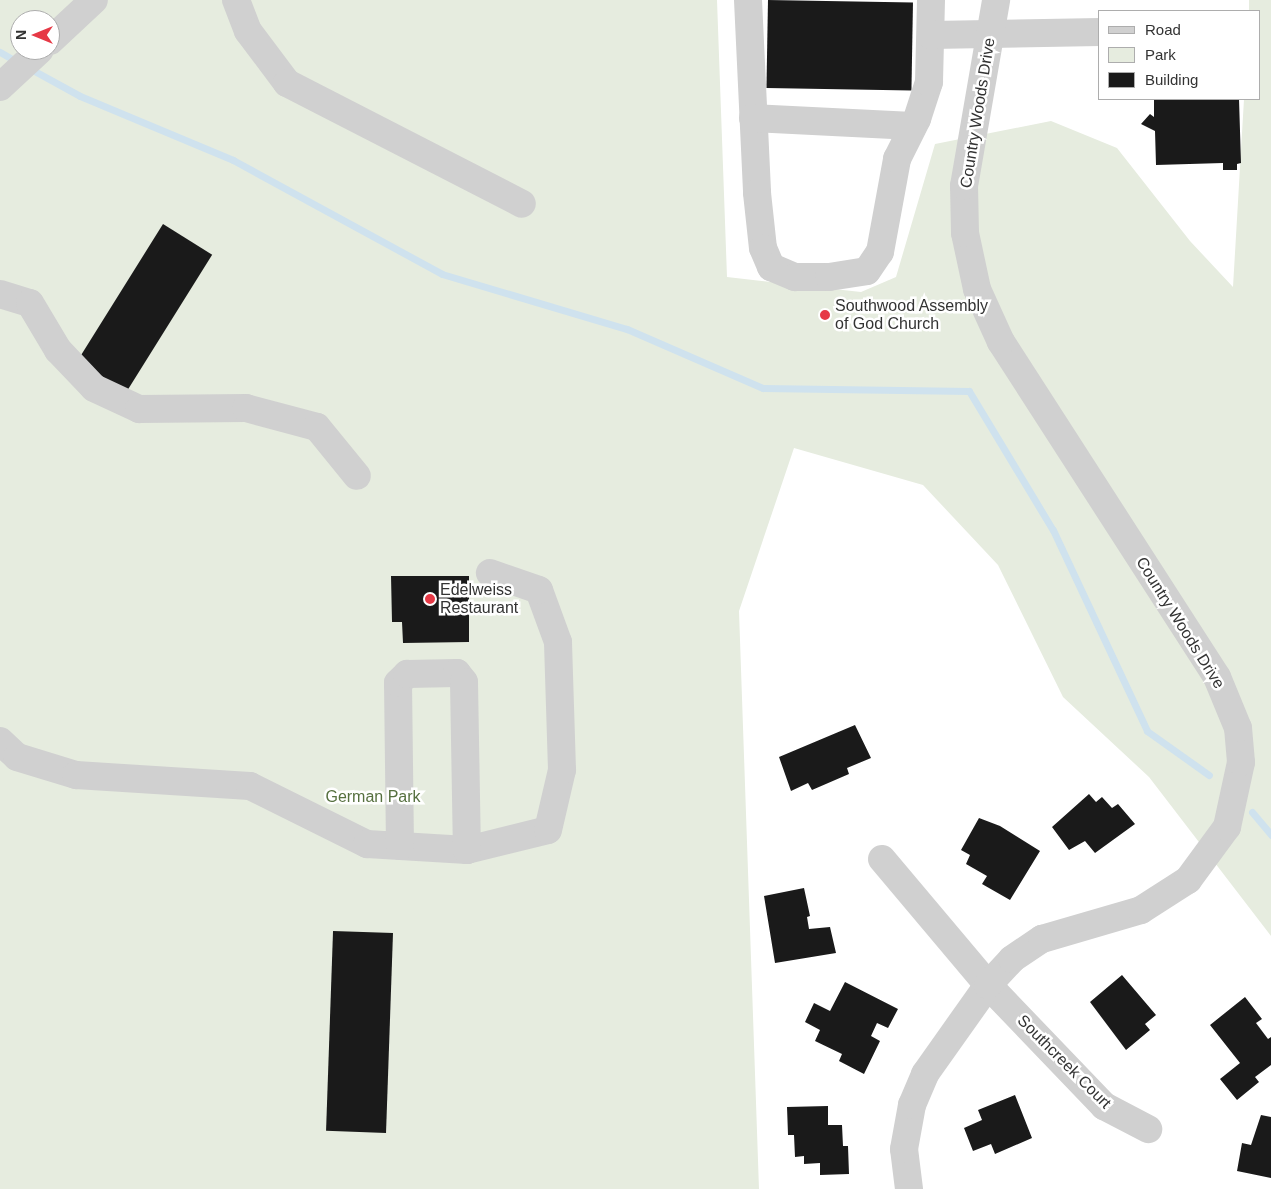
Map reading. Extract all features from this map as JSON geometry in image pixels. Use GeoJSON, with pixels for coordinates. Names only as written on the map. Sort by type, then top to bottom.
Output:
{"type":"FeatureCollection","features":[{"type":"Feature","properties":{"kind":"street"},"geometry":{"type":"LineString","coordinates":[[60,31],[94,0]]}},
{"type":"Feature","properties":{"kind":"street"},"geometry":{"type":"LineString","coordinates":[[236,0],[248,31],[287,83],[522,204]]}},
{"type":"Feature","properties":{"kind":"street"},"geometry":{"type":"LineString","coordinates":[[748,0],[753,118],[763,248],[772,267],[795,278],[829,277],[866,271],[880,252],[897,159],[913,126],[929,82],[932,0]]}},
{"type":"Feature","properties":{"kind":"street","name":"Country Woods Drive"},"geometry":{"type":"LineString","coordinates":[[909,1189],[904,1149],[912,1105],[925,1074],[988,985],[1012,959],[1042,940],[1142,910],[1188,880],[1227,826],[1241,762],[1238,728],[1217,677],[1001,342],[977,289],[965,232],[964,186],[996,0]]}},
{"type":"Feature","properties":{"kind":"street"},"geometry":{"type":"LineString","coordinates":[[931,35],[1098,32]]}},
{"type":"Feature","properties":{"kind":"street"},"geometry":{"type":"LineString","coordinates":[[6,82],[29,60]]}},
{"type":"Feature","properties":{"kind":"street"},"geometry":{"type":"LineString","coordinates":[[753,118],[913,126]]}},
{"type":"Feature","properties":{"kind":"street"},"geometry":{"type":"LineString","coordinates":[[0,294],[30,303],[58,350],[94,388],[139,409],[246,408],[318,427],[357,476]]}},
{"type":"Feature","properties":{"kind":"street"},"geometry":{"type":"LineString","coordinates":[[0,741],[17,757],[76,776],[250,786],[367,844],[467,850],[548,830],[562,770],[558,642],[539,590],[490,573]]}},
{"type":"Feature","properties":{"kind":"street"},"geometry":{"type":"LineString","coordinates":[[400,846],[398,683],[407,674],[457,673],[464,682],[467,850]]}},
{"type":"Feature","properties":{"kind":"street","name":"Southcreek Court"},"geometry":{"type":"LineString","coordinates":[[882,859],[988,985],[1104,1106],[1148,1129]]}},
{"type":"Feature","properties":{"kind":"green space","name":"German Park"},"geometry":{"type":"Polygon","coordinates":[[[0,0],[717,0],[727,277],[861,292],[896,277],[935,144],[1051,121],[1117,148],[1190,241],[1233,287],[1244,100],[1261,100],[1261,10],[1249,10],[1249,0],[1271,0],[1271,936],[1149,777],[1063,697],[998,565],[923,485],[794,448],[739,611],[759,1189],[0,1189],[0,0]]]}},
{"type":"Feature","properties":{"kind":"building"},"geometry":{"type":"Polygon","coordinates":[[[768,0],[913,3],[911,91],[766,88],[768,0]]]}},
{"type":"Feature","properties":{"kind":"building"},"geometry":{"type":"Polygon","coordinates":[[[1154,100],[1239,100],[1241,163],[1237,164],[1237,170],[1223,170],[1223,163],[1156,165],[1155,131],[1141,124],[1150,114],[1154,117],[1154,100]]]}},
{"type":"Feature","properties":{"kind":"building"},"geometry":{"type":"Polygon","coordinates":[[[163,224],[212,255],[124,396],[75,365],[163,224]]]}},
{"type":"Feature","properties":{"kind":"building","name":"Edelweiss Restaurant"},"geometry":{"type":"Polygon","coordinates":[[[391,576],[469,576],[469,642],[403,643],[402,622],[392,622],[391,576]]]}},
{"type":"Feature","properties":{"kind":"building"},"geometry":{"type":"Polygon","coordinates":[[[855,725],[871,758],[847,768],[849,774],[812,790],[808,783],[791,791],[779,757],[855,725]]]}},
{"type":"Feature","properties":{"kind":"building"},"geometry":{"type":"Polygon","coordinates":[[[1089,794],[1096,802],[1102,797],[1112,808],[1118,804],[1135,824],[1095,853],[1085,841],[1069,850],[1052,827],[1089,794]]]}},
{"type":"Feature","properties":{"kind":"building"},"geometry":{"type":"Polygon","coordinates":[[[979,818],[1000,826],[1040,851],[1010,900],[982,884],[987,876],[966,864],[970,855],[961,850],[979,818]]]}},
{"type":"Feature","properties":{"kind":"building"},"geometry":{"type":"Polygon","coordinates":[[[804,888],[810,916],[807,917],[809,929],[830,927],[836,953],[775,963],[764,896],[804,888]]]}},
{"type":"Feature","properties":{"kind":"building"},"geometry":{"type":"Polygon","coordinates":[[[333,931],[393,933],[386,1133],[326,1131],[333,931]]]}},
{"type":"Feature","properties":{"kind":"building"},"geometry":{"type":"Polygon","coordinates":[[[1122,975],[1156,1015],[1145,1024],[1150,1030],[1126,1050],[1090,1002],[1122,975]]]}},
{"type":"Feature","properties":{"kind":"building"},"geometry":{"type":"Polygon","coordinates":[[[845,982],[898,1009],[888,1028],[877,1023],[871,1036],[880,1041],[864,1074],[839,1061],[842,1054],[815,1041],[820,1030],[805,1022],[814,1003],[830,1011],[845,982]]]}},
{"type":"Feature","properties":{"kind":"building"},"geometry":{"type":"Polygon","coordinates":[[[1245,997],[1262,1019],[1256,1023],[1268,1039],[1271,1037],[1271,1065],[1255,1077],[1259,1082],[1237,1100],[1220,1079],[1240,1063],[1210,1025],[1245,997]]]}},
{"type":"Feature","properties":{"kind":"building"},"geometry":{"type":"Polygon","coordinates":[[[1015,1095],[1032,1138],[995,1154],[991,1144],[973,1151],[964,1128],[982,1120],[978,1110],[1015,1095]]]}},
{"type":"Feature","properties":{"kind":"building"},"geometry":{"type":"Polygon","coordinates":[[[828,1106],[828,1125],[842,1125],[843,1146],[848,1146],[849,1174],[820,1175],[820,1163],[804,1164],[804,1156],[795,1157],[794,1135],[788,1135],[787,1107],[828,1106]]]}},
{"type":"Feature","properties":{"kind":"building"},"geometry":{"type":"Polygon","coordinates":[[[1261,1115],[1271,1117],[1271,1178],[1237,1171],[1242,1143],[1251,1145],[1261,1115]]]}},
{"type":"Feature","properties":{"kind":"waterway"},"geometry":{"type":"LineString","coordinates":[[0,52],[19,63]]}},
{"type":"Feature","properties":{"kind":"waterway"},"geometry":{"type":"LineString","coordinates":[[29,68],[80,96],[233,160],[442,274],[627,329],[763,388],[969,391],[1053,530],[1147,731],[1209,775]]}},
{"type":"Feature","properties":{"kind":"waterway"},"geometry":{"type":"LineString","coordinates":[[1252,812],[1271,835]]}},
{"type":"Feature","properties":{"kind":"place","name":"Southwood Assembly of God Church"},"geometry":{"type":"Point","coordinates":[825,315]}},
{"type":"Feature","properties":{"kind":"place","name":"Edelweiss Restaurant"},"geometry":{"type":"Point","coordinates":[430,599]}}]}
